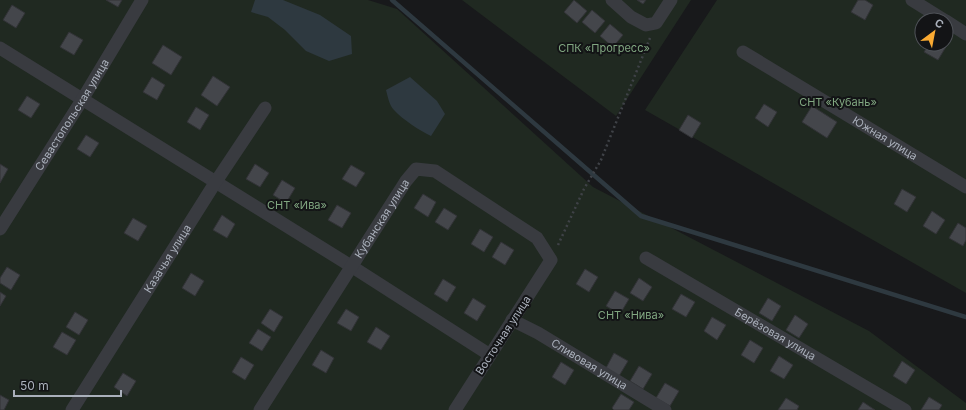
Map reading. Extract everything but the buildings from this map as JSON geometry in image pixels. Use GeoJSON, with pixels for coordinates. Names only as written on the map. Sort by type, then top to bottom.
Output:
{"type":"FeatureCollection","features":[{"type":"Feature","properties":{"kind":"street","name":"Севастопольская улица"},"geometry":{"type":"LineString","coordinates":[[0,229],[82,100],[142,0]]}},
{"type":"Feature","properties":{"kind":"street"},"geometry":{"type":"LineString","coordinates":[[612,0],[632,17],[646,26],[656,23],[671,0]]}},
{"type":"Feature","properties":{"kind":"street"},"geometry":{"type":"LineString","coordinates":[[912,0],[932,12]]}},
{"type":"Feature","properties":{"kind":"street"},"geometry":{"type":"LineString","coordinates":[[954,26],[966,34]]}},
{"type":"Feature","properties":{"kind":"street"},"geometry":{"type":"LineString","coordinates":[[0,48],[215,183],[351,266],[490,355]]}},
{"type":"Feature","properties":{"kind":"street","name":"Южная улица"},"geometry":{"type":"LineString","coordinates":[[743,52],[966,187]]}},
{"type":"Feature","properties":{"kind":"street","name":"Казачья улица"},"geometry":{"type":"LineString","coordinates":[[72,410],[215,183],[265,108]]}},
{"type":"Feature","properties":{"kind":"street","name":"Кубанская улица"},"geometry":{"type":"LineString","coordinates":[[260,410],[406,181],[416,169],[435,171],[537,238],[551,260]]}},
{"type":"Feature","properties":{"kind":"street","name":"Берёзовая улица"},"geometry":{"type":"LineString","coordinates":[[646,258],[905,410]]}},
{"type":"Feature","properties":{"kind":"street","name":"Восточная улица"},"geometry":{"type":"LineString","coordinates":[[455,410],[551,260]]}},
{"type":"Feature","properties":{"kind":"street","name":"Сливовая улица"},"geometry":{"type":"LineString","coordinates":[[512,320],[538,333],[665,410]]}},
{"type":"Feature","properties":{"kind":"path"},"geometry":{"type":"LineString","coordinates":[[551,260],[584,189],[601,160],[656,23]]}},
{"type":"Feature","properties":{"kind":"green space","name":"СНТ «Ива»"},"geometry":{"type":"Polygon","coordinates":[[[0,0],[368,0],[397,9],[593,187],[869,331],[966,403],[966,410],[0,410],[0,0]]]}},
{"type":"Feature","properties":{"kind":"green space","name":"СПК «Прогресс»"},"geometry":{"type":"Polygon","coordinates":[[[462,0],[691,0],[616,116],[462,0]]]}},
{"type":"Feature","properties":{"kind":"green space","name":"СНТ «Кубань»"},"geometry":{"type":"Polygon","coordinates":[[[717,0],[966,0],[966,293],[645,110],[717,0]]]}},
{"type":"Feature","properties":{"kind":"shaded area"},"geometry":{"type":"Polygon","coordinates":[[[255,0],[283,0],[320,15],[351,36],[352,54],[329,61],[306,51],[285,30],[268,17],[251,12],[255,0]]]}},
{"type":"Feature","properties":{"kind":"shaded area"},"geometry":{"type":"Polygon","coordinates":[[[410,77],[437,101],[445,114],[431,136],[417,128],[397,113],[392,108],[389,101],[386,90],[410,77]]]}},
{"type":"Feature","properties":{"kind":"waterway"},"geometry":{"type":"LineString","coordinates":[[392,0],[641,216],[966,317]]}},
{"type":"Feature","properties":{"kind":"park label","name":"СНТ «Нива»"},"geometry":{"type":"Point","coordinates":[631,315]}}]}
